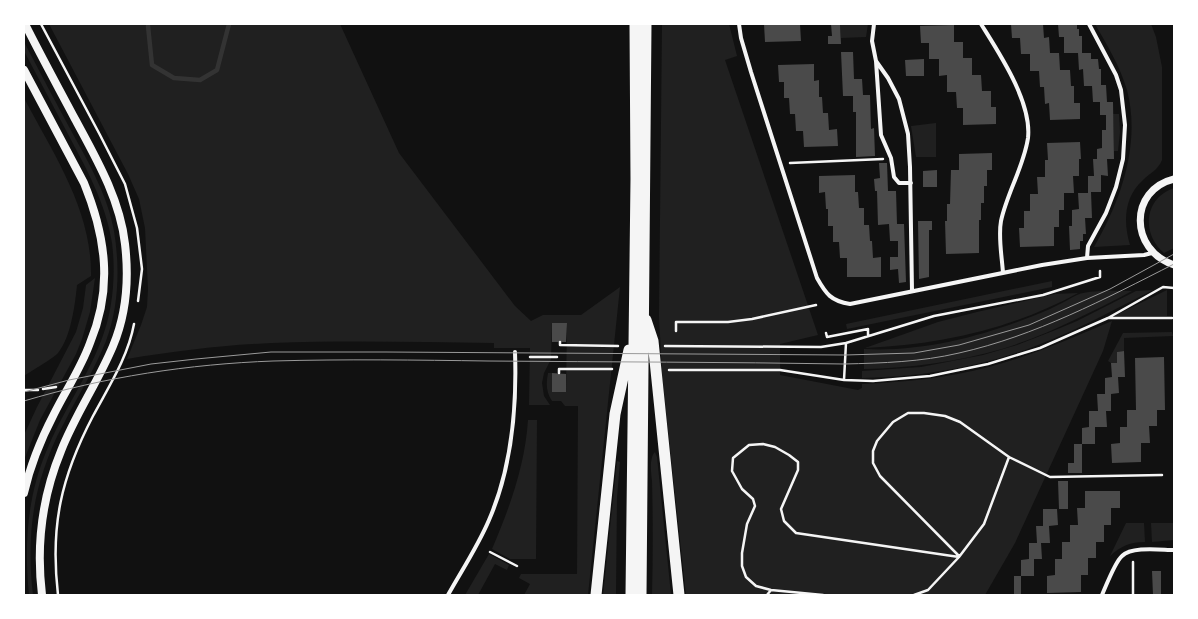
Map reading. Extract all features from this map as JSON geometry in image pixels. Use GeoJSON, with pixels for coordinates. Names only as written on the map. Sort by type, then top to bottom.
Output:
{"type":"FeatureCollection","features":[{"type":"Feature","properties":{"kind":"highway"},"geometry":{"type":"LineString","coordinates":[[631,595],[636,179],[635,24]]}},
{"type":"Feature","properties":{"kind":"highway"},"geometry":{"type":"LineString","coordinates":[[641,595],[646,24]]}},
{"type":"Feature","properties":{"kind":"highway"},"geometry":{"type":"LineString","coordinates":[[643,312],[653,341],[679,595]]}},
{"type":"Feature","properties":{"kind":"highway"},"geometry":{"type":"LineString","coordinates":[[596,595],[615,414],[634,328]]}},
{"type":"Feature","properties":{"kind":"main road"},"geometry":{"type":"LineString","coordinates":[[25,24],[92,151],[112,193],[125,243],[126,270],[124,302],[117,336],[106,361],[67,436],[47,492],[42,513],[39,540],[42,595]]}},
{"type":"Feature","properties":{"kind":"main road"},"geometry":{"type":"LineString","coordinates":[[24,70],[84,183],[91,200],[100,232],[104,255],[104,288],[99,318],[90,344],[44,433],[28,477],[24,494]]}},
{"type":"Feature","properties":{"kind":"street"},"geometry":{"type":"LineString","coordinates":[[739,24],[741,38],[751,72],[817,278],[824,291],[832,298],[840,302],[850,304],[1042,265],[1087,258],[1144,255],[1152,253]]}},
{"type":"Feature","properties":{"kind":"street"},"geometry":{"type":"LineString","coordinates":[[874,24],[872,41],[876,61],[881,135],[891,158],[894,177],[899,183],[911,183]]}},
{"type":"Feature","properties":{"kind":"street"},"geometry":{"type":"LineString","coordinates":[[981,24],[1021,96],[1028,136],[1023,158],[1005,205],[1001,223],[1003,273]]}},
{"type":"Feature","properties":{"kind":"street"},"geometry":{"type":"LineString","coordinates":[[1087,258],[1088,246],[1106,213],[1116,187],[1123,159],[1125,125],[1121,90],[1116,75],[1089,24]]}},
{"type":"Feature","properties":{"kind":"street"},"geometry":{"type":"LineString","coordinates":[[876,61],[888,78],[898,99],[908,134],[911,183],[912,291]]}},
{"type":"Feature","properties":{"kind":"street"},"geometry":{"type":"LineString","coordinates":[[1174,179],[1155,189],[1147,198],[1142,208],[1140,218],[1140,229],[1143,240],[1152,253],[1162,260],[1174,265]]}},
{"type":"Feature","properties":{"kind":"street"},"geometry":{"type":"LineString","coordinates":[[448,595],[489,520],[503,477],[513,428],[515,352]]}},
{"type":"Feature","properties":{"kind":"street"},"geometry":{"type":"LineString","coordinates":[[1102,595],[1119,558],[1126,553],[1140,550],[1174,550]]}},
{"type":"Feature","properties":{"kind":"path"},"geometry":{"type":"LineString","coordinates":[[781,164],[891,158]]}},
{"type":"Feature","properties":{"kind":"path"},"geometry":{"type":"LineString","coordinates":[[780,348],[821,347],[846,343],[934,316],[1043,295],[1100,277],[1100,272]]}},
{"type":"Feature","properties":{"kind":"path"},"geometry":{"type":"LineString","coordinates":[[780,370],[859,381],[902,379],[959,371],[1040,348],[1108,318],[1163,287],[1174,288]]}},
{"type":"Feature","properties":{"kind":"path"},"geometry":{"type":"LineString","coordinates":[[676,331],[676,322],[728,322],[752,319],[816,305]]}},
{"type":"Feature","properties":{"kind":"path"},"geometry":{"type":"LineString","coordinates":[[1108,318],[1172,318]]}},
{"type":"Feature","properties":{"kind":"path"},"geometry":{"type":"LineString","coordinates":[[826,334],[826,337],[868,329],[868,336]]}},
{"type":"Feature","properties":{"kind":"path"},"geometry":{"type":"LineString","coordinates":[[844,380],[846,343]]}},
{"type":"Feature","properties":{"kind":"path"},"geometry":{"type":"LineString","coordinates":[[530,357],[557,357]]}},
{"type":"Feature","properties":{"kind":"path"},"geometry":{"type":"LineString","coordinates":[[43,390],[58,387]]}},
{"type":"Feature","properties":{"kind":"path"},"geometry":{"type":"LineString","coordinates":[[24,390],[38,390]]}},
{"type":"Feature","properties":{"kind":"path"},"geometry":{"type":"LineString","coordinates":[[959,557],[880,476],[873,463],[873,451],[877,441],[893,422],[908,413],[924,413],[945,416],[960,422],[1009,457],[1050,477],[1162,475]]}},
{"type":"Feature","properties":{"kind":"path"},"geometry":{"type":"LineString","coordinates":[[823,595],[771,590],[756,586],[746,577],[742,566],[742,553],[747,524],[755,506],[753,499],[742,489],[732,471],[733,458],[749,445],[764,444],[775,447],[798,462],[798,470],[781,509],[784,521],[796,532],[959,557]]}},
{"type":"Feature","properties":{"kind":"path"},"geometry":{"type":"LineString","coordinates":[[914,595],[928,590],[959,557],[984,524],[1009,457]]}},
{"type":"Feature","properties":{"kind":"path"},"geometry":{"type":"LineString","coordinates":[[490,552],[517,566]]}},
{"type":"Feature","properties":{"kind":"path"},"geometry":{"type":"LineString","coordinates":[[1133,562],[1133,595]]}},
{"type":"Feature","properties":{"kind":"path"},"geometry":{"type":"LineString","coordinates":[[767,595],[771,590]]}},
{"type":"Feature","properties":{"kind":"shaded area"},"geometry":{"type":"Polygon","coordinates":[[[49,24],[340,24],[399,153],[515,306],[531,321],[543,315],[581,315],[620,287],[588,595],[524,595],[530,584],[519,578],[521,574],[577,574],[578,406],[565,406],[561,401],[552,401],[547,384],[548,373],[552,373],[552,392],[566,392],[567,323],[552,323],[551,359],[544,373],[542,383],[544,396],[550,405],[529,405],[530,348],[494,348],[494,343],[355,341],[272,343],[235,345],[163,353],[127,359],[147,307],[148,289],[145,228],[139,199],[128,174],[49,24]]]}},
{"type":"Feature","properties":{"kind":"shaded area"},"geometry":{"type":"Polygon","coordinates":[[[662,24],[729,24],[737,56],[725,60],[818,335],[780,344],[780,375],[858,390],[862,388],[862,384],[942,377],[973,371],[1020,358],[1112,321],[1103,351],[1015,543],[985,595],[686,595],[662,374],[659,316],[662,24]]]}},
{"type":"Feature","properties":{"kind":"shaded area"},"geometry":{"type":"Polygon","coordinates":[[[840,24],[868,24],[866,37],[841,38],[840,24]]]}},
{"type":"Feature","properties":{"kind":"shaded area"},"geometry":{"type":"Polygon","coordinates":[[[1095,24],[1151,24],[1156,37],[1162,67],[1162,160],[1156,169],[1137,187],[1132,194],[1126,219],[1126,228],[1130,245],[1094,247],[1113,211],[1120,191],[1130,151],[1132,130],[1131,110],[1124,81],[1113,56],[1095,24]]]}},
{"type":"Feature","properties":{"kind":"shaded area"},"geometry":{"type":"Polygon","coordinates":[[[24,42],[86,158],[103,194],[114,231],[118,272],[114,314],[106,341],[55,441],[39,484],[31,531],[31,579],[33,595],[29,595],[27,540],[28,522],[35,487],[52,438],[101,341],[111,305],[114,268],[112,243],[101,201],[24,51],[24,42]]]}},
{"type":"Feature","properties":{"kind":"shaded area"},"geometry":{"type":"Polygon","coordinates":[[[24,98],[59,162],[78,206],[85,228],[90,252],[91,276],[77,285],[74,311],[69,330],[58,353],[24,376],[24,98]]]}},
{"type":"Feature","properties":{"kind":"shaded area"},"geometry":{"type":"Polygon","coordinates":[[[1113,114],[1119,114],[1120,132],[1118,151],[1114,151],[1113,114]]]}},
{"type":"Feature","properties":{"kind":"shaded area"},"geometry":{"type":"Polygon","coordinates":[[[936,123],[936,157],[916,157],[911,126],[936,123]]]}},
{"type":"Feature","properties":{"kind":"shaded area"},"geometry":{"type":"Polygon","coordinates":[[[1174,188],[1174,248],[1164,253],[1152,236],[1149,227],[1149,217],[1157,200],[1164,193],[1174,188]]]}},
{"type":"Feature","properties":{"kind":"shaded area"},"geometry":{"type":"Polygon","coordinates":[[[95,278],[90,312],[82,339],[76,354],[40,420],[24,460],[24,435],[76,332],[83,308],[86,285],[95,278]]]}},
{"type":"Feature","properties":{"kind":"shaded area"},"geometry":{"type":"Polygon","coordinates":[[[1052,281],[1052,287],[847,329],[846,324],[1052,281]]]}},
{"type":"Feature","properties":{"kind":"shaded area"},"geometry":{"type":"Polygon","coordinates":[[[1153,290],[1068,333],[1017,353],[974,365],[929,373],[907,376],[862,378],[862,371],[921,367],[983,355],[1017,345],[1077,321],[1136,291],[1153,290]]]}},
{"type":"Feature","properties":{"kind":"shaded area"},"geometry":{"type":"Polygon","coordinates":[[[1167,290],[1167,316],[1114,316],[1167,290]]]}},
{"type":"Feature","properties":{"kind":"shaded area"},"geometry":{"type":"Polygon","coordinates":[[[1101,291],[1132,291],[1052,330],[985,354],[933,364],[864,369],[864,349],[907,348],[950,342],[1013,324],[1045,311],[1076,295],[1101,291]]]}},
{"type":"Feature","properties":{"kind":"shaded area"},"geometry":{"type":"Polygon","coordinates":[[[1078,293],[1053,306],[975,333],[921,343],[865,348],[938,322],[1055,294],[1078,293]]]}},
{"type":"Feature","properties":{"kind":"shaded area"},"geometry":{"type":"Polygon","coordinates":[[[1172,332],[1173,336],[1124,338],[1124,351],[1117,352],[1117,363],[1111,363],[1108,361],[1123,333],[1172,332]]]}},
{"type":"Feature","properties":{"kind":"shaded area"},"geometry":{"type":"Polygon","coordinates":[[[528,420],[537,420],[536,559],[510,559],[492,549],[516,486],[524,453],[528,420]]]}},
{"type":"Feature","properties":{"kind":"shaded area"},"geometry":{"type":"Polygon","coordinates":[[[655,452],[657,457],[671,595],[652,595],[653,524],[651,466],[652,458],[655,452]]]}},
{"type":"Feature","properties":{"kind":"shaded area"},"geometry":{"type":"Polygon","coordinates":[[[617,461],[620,462],[617,498],[616,595],[603,595],[617,461]]]}},
{"type":"Feature","properties":{"kind":"shaded area"},"geometry":{"type":"Polygon","coordinates":[[[1126,523],[1144,523],[1145,542],[1126,545],[1110,556],[1126,523]]]}},
{"type":"Feature","properties":{"kind":"shaded area"},"geometry":{"type":"Polygon","coordinates":[[[1151,523],[1174,523],[1174,540],[1152,542],[1151,523]]]}},
{"type":"Feature","properties":{"kind":"shaded area"},"geometry":{"type":"Polygon","coordinates":[[[489,554],[509,565],[507,570],[495,564],[478,595],[465,595],[489,554]]]}},
{"type":"Feature","properties":{"kind":"building"},"geometry":{"type":"Polygon","coordinates":[[[764,24],[800,24],[801,41],[765,42],[764,24]]]}},
{"type":"Feature","properties":{"kind":"building"},"geometry":{"type":"Polygon","coordinates":[[[831,24],[840,24],[841,44],[828,44],[828,36],[832,36],[831,24]]]}},
{"type":"Feature","properties":{"kind":"building"},"geometry":{"type":"Polygon","coordinates":[[[1011,24],[1043,24],[1044,38],[1049,37],[1050,53],[1059,53],[1060,70],[1070,70],[1071,86],[1074,86],[1074,103],[1080,103],[1080,119],[1050,120],[1049,103],[1045,104],[1044,87],[1040,87],[1039,71],[1030,71],[1030,54],[1021,54],[1020,38],[1012,38],[1011,24]]]}},
{"type":"Feature","properties":{"kind":"building"},"geometry":{"type":"Polygon","coordinates":[[[1058,24],[1077,24],[1079,36],[1082,36],[1082,53],[1091,53],[1091,59],[1098,59],[1099,69],[1101,69],[1101,85],[1106,85],[1107,102],[1113,102],[1114,159],[1107,159],[1108,176],[1101,175],[1101,192],[1091,192],[1092,218],[1085,218],[1086,234],[1083,234],[1083,241],[1080,241],[1080,249],[1070,250],[1069,226],[1072,226],[1072,210],[1079,209],[1078,193],[1088,193],[1088,176],[1094,176],[1093,159],[1097,159],[1097,149],[1102,148],[1102,130],[1106,130],[1106,115],[1100,115],[1100,102],[1093,102],[1092,86],[1084,86],[1083,69],[1079,70],[1078,53],[1064,53],[1064,37],[1059,37],[1058,24]]]}},
{"type":"Feature","properties":{"kind":"building"},"geometry":{"type":"Polygon","coordinates":[[[954,25],[954,42],[963,42],[963,58],[972,58],[972,75],[981,75],[982,91],[991,91],[991,107],[996,107],[996,124],[963,125],[963,108],[957,108],[956,92],[947,92],[947,75],[939,76],[939,59],[929,59],[929,43],[921,43],[920,26],[954,25]]]}},
{"type":"Feature","properties":{"kind":"building"},"geometry":{"type":"Polygon","coordinates":[[[841,52],[853,52],[854,79],[862,79],[863,95],[870,95],[871,129],[874,128],[875,156],[856,157],[856,112],[853,112],[853,96],[843,96],[841,52]]]}},
{"type":"Feature","properties":{"kind":"building"},"geometry":{"type":"Polygon","coordinates":[[[924,59],[924,76],[906,76],[905,60],[924,59]]]}},
{"type":"Feature","properties":{"kind":"building"},"geometry":{"type":"Polygon","coordinates":[[[814,64],[814,81],[819,80],[819,97],[822,97],[823,113],[828,113],[829,130],[837,129],[838,146],[804,147],[803,131],[796,131],[795,114],[790,114],[789,98],[784,98],[784,82],[779,82],[778,65],[814,64]]]}},
{"type":"Feature","properties":{"kind":"building"},"geometry":{"type":"Polygon","coordinates":[[[1080,142],[1081,159],[1079,159],[1079,176],[1073,176],[1074,193],[1064,193],[1064,210],[1059,210],[1059,227],[1054,227],[1054,246],[1020,247],[1019,228],[1024,228],[1024,211],[1030,211],[1030,194],[1038,194],[1037,177],[1045,177],[1045,160],[1048,160],[1047,143],[1080,142]]]}},
{"type":"Feature","properties":{"kind":"building"},"geometry":{"type":"Polygon","coordinates":[[[992,153],[992,170],[987,170],[987,186],[984,186],[984,203],[981,203],[981,220],[979,220],[979,253],[946,254],[945,221],[947,221],[947,204],[950,204],[951,170],[959,170],[959,154],[992,153]]]}},
{"type":"Feature","properties":{"kind":"building"},"geometry":{"type":"Polygon","coordinates":[[[879,163],[887,163],[888,191],[896,191],[897,224],[904,224],[906,282],[899,283],[898,269],[890,270],[890,257],[898,257],[898,241],[890,241],[889,224],[878,225],[877,191],[875,191],[874,179],[880,178],[879,163]]]}},
{"type":"Feature","properties":{"kind":"building"},"geometry":{"type":"Polygon","coordinates":[[[937,170],[937,187],[923,187],[923,171],[937,170]]]}},
{"type":"Feature","properties":{"kind":"building"},"geometry":{"type":"Polygon","coordinates":[[[855,175],[855,192],[858,192],[859,208],[864,208],[864,225],[869,225],[873,258],[881,257],[881,277],[847,277],[847,258],[840,258],[839,242],[833,242],[833,226],[828,226],[828,209],[826,209],[825,192],[819,193],[819,176],[855,175]]]}},
{"type":"Feature","properties":{"kind":"building"},"geometry":{"type":"Polygon","coordinates":[[[918,221],[932,221],[932,230],[929,230],[929,277],[919,279],[918,221]]]}},
{"type":"Feature","properties":{"kind":"building"},"geometry":{"type":"Polygon","coordinates":[[[552,323],[567,323],[566,342],[552,342],[552,323]]]}},
{"type":"Feature","properties":{"kind":"building"},"geometry":{"type":"Polygon","coordinates":[[[1124,351],[1125,377],[1118,377],[1119,393],[1111,394],[1111,411],[1106,411],[1107,427],[1095,427],[1095,444],[1082,444],[1082,428],[1089,427],[1089,411],[1098,411],[1097,394],[1105,394],[1105,378],[1112,377],[1111,363],[1117,363],[1117,352],[1124,351]]]}},
{"type":"Feature","properties":{"kind":"building"},"geometry":{"type":"Polygon","coordinates":[[[1164,357],[1165,410],[1157,410],[1157,426],[1149,426],[1150,443],[1141,443],[1141,462],[1112,463],[1111,444],[1120,443],[1120,427],[1127,427],[1127,410],[1136,410],[1135,358],[1164,357]]]}},
{"type":"Feature","properties":{"kind":"building"},"geometry":{"type":"Polygon","coordinates":[[[552,373],[566,374],[566,392],[552,392],[552,373]]]}},
{"type":"Feature","properties":{"kind":"building"},"geometry":{"type":"Polygon","coordinates":[[[1074,444],[1082,444],[1082,473],[1068,473],[1068,463],[1074,463],[1074,444]]]}},
{"type":"Feature","properties":{"kind":"building"},"geometry":{"type":"Polygon","coordinates":[[[1058,481],[1068,481],[1068,509],[1059,509],[1058,481]]]}},
{"type":"Feature","properties":{"kind":"building"},"geometry":{"type":"Polygon","coordinates":[[[1085,491],[1120,491],[1120,508],[1111,508],[1111,525],[1104,525],[1104,542],[1096,542],[1096,558],[1088,558],[1088,575],[1081,575],[1081,592],[1047,593],[1047,576],[1055,575],[1055,559],[1062,559],[1062,542],[1070,542],[1070,525],[1078,525],[1077,508],[1085,508],[1085,491]]]}},
{"type":"Feature","properties":{"kind":"building"},"geometry":{"type":"Polygon","coordinates":[[[1043,509],[1057,509],[1058,525],[1049,526],[1050,543],[1041,543],[1042,559],[1034,559],[1034,576],[1021,576],[1021,560],[1029,559],[1029,543],[1037,543],[1036,526],[1043,526],[1043,509]]]}},
{"type":"Feature","properties":{"kind":"building"},"geometry":{"type":"Polygon","coordinates":[[[1152,571],[1161,571],[1161,595],[1153,595],[1152,571]]]}},
{"type":"Feature","properties":{"kind":"building"},"geometry":{"type":"Polygon","coordinates":[[[1014,576],[1021,576],[1021,595],[1014,595],[1014,576]]]}},
{"type":"Feature","properties":{"kind":"waterway"},"geometry":{"type":"LineString","coordinates":[[148,26],[152,65],[174,78],[200,80],[217,70],[229,24]]}},
{"type":"Feature","properties":{"kind":"tram line"},"geometry":{"type":"LineString","coordinates":[[24,392],[69,380],[151,364],[271,352],[845,355],[914,353],[959,345],[1029,325],[1110,289],[1174,254]]}},
{"type":"Feature","properties":{"kind":"tram line"},"geometry":{"type":"LineString","coordinates":[[24,401],[85,385],[147,373],[210,365],[273,361],[381,360],[844,364],[916,360],[945,356],[987,346],[1042,327],[1096,303],[1174,264]]}}]}
